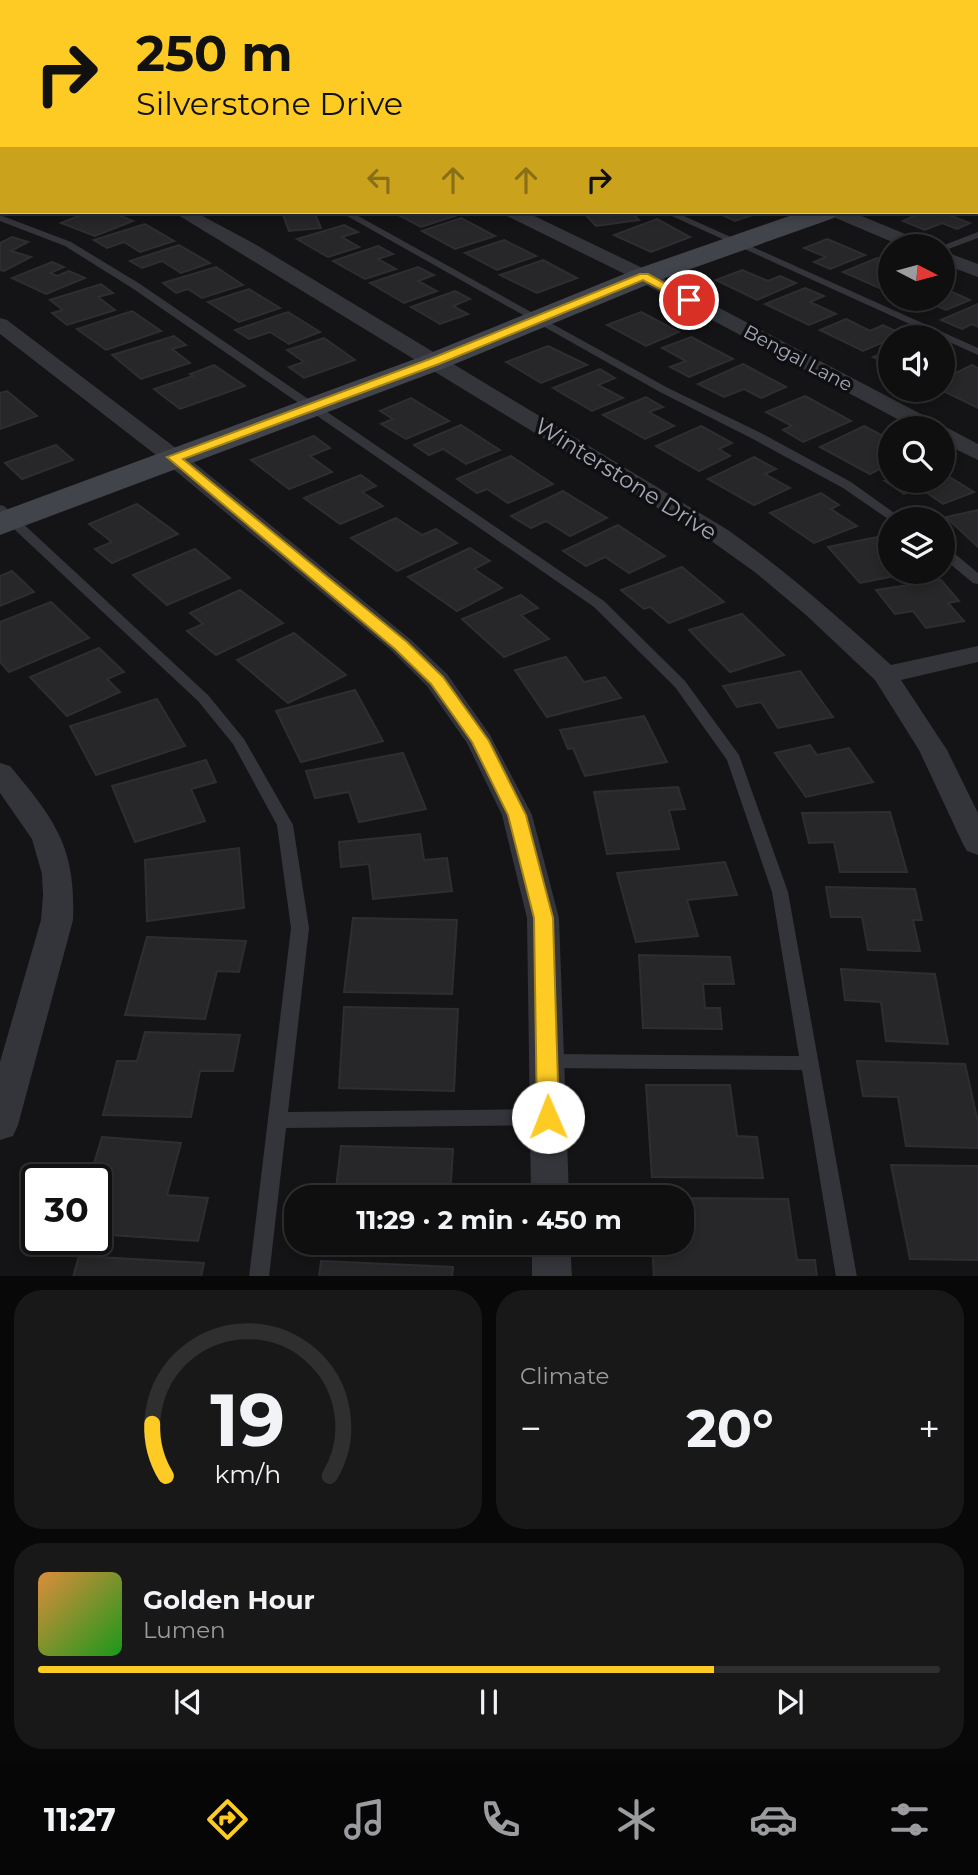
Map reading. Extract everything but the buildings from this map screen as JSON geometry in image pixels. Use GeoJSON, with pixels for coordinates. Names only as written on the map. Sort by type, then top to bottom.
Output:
{"type":"FeatureCollection","features":[{"type":"Feature","properties":{"kind":"street","name":"Winterstone Drive"},"geometry":{"type":"LineString","coordinates":[[186,214],[246,247],[719,535],[805,602],[885,675],[933,750],[978,844]]}},
{"type":"Feature","properties":{"kind":"street","name":"Bengal Lane"},"geometry":{"type":"LineString","coordinates":[[517,214],[644,276],[908,416]]}},
{"type":"Feature","properties":{"kind":"street"},"geometry":{"type":"LineString","coordinates":[[4,517],[434,362],[644,276],[819,214]]}},
{"type":"Feature","properties":{"kind":"street"},"geometry":{"type":"LineString","coordinates":[[842,214],[889,234]]}},
{"type":"Feature","properties":{"kind":"street"},"geometry":{"type":"LineString","coordinates":[[956,262],[978,271]]}},
{"type":"Feature","properties":{"kind":"street"},"geometry":{"type":"LineString","coordinates":[[0,324],[173,457],[401,645],[437,680],[480,741],[517,815],[543,918],[550,1185]]}},
{"type":"Feature","properties":{"kind":"street"},"geometry":{"type":"LineString","coordinates":[[955,441],[978,453]]}},
{"type":"Feature","properties":{"kind":"street"},"geometry":{"type":"LineString","coordinates":[[885,675],[978,654]]}},
{"type":"Feature","properties":{"kind":"street"},"geometry":{"type":"LineString","coordinates":[[0,774],[31,811],[50,841],[58,866],[60,889],[57,920],[0,1125]]}},
{"type":"Feature","properties":{"kind":"street"},"geometry":{"type":"LineString","coordinates":[[551,1255],[552,1276]]}},
{"type":"Feature","properties":{"kind":"lane"},"geometry":{"type":"LineString","coordinates":[[349,214],[540,318],[664,390],[836,478],[879,507]]}},
{"type":"Feature","properties":{"kind":"lane"},"geometry":{"type":"LineString","coordinates":[[672,214],[978,352]]}},
{"type":"Feature","properties":{"kind":"lane"},"geometry":{"type":"LineString","coordinates":[[0,218],[68,244],[136,286],[599,604],[680,684],[734,759],[780,892],[847,1276]]}},
{"type":"Feature","properties":{"kind":"lane"},"geometry":{"type":"LineString","coordinates":[[956,243],[978,235]]}},
{"type":"Feature","properties":{"kind":"lane"},"geometry":{"type":"LineString","coordinates":[[4,517],[203,698],[239,742],[285,825],[300,928],[259,1276]]}},
{"type":"Feature","properties":{"kind":"lane"},"geometry":{"type":"LineString","coordinates":[[955,561],[978,580]]}},
{"type":"Feature","properties":{"kind":"lane"},"geometry":{"type":"LineString","coordinates":[[547,1061],[811,1063]]}},
{"type":"Feature","properties":{"kind":"lane"},"geometry":{"type":"LineString","coordinates":[[278,1120],[548,1117]]}},
{"type":"Feature","properties":{"kind":"route"},"geometry":{"type":"LineString","coordinates":[[548,1117],[543,918],[517,815],[480,741],[437,680],[401,645],[173,457],[434,362],[644,276],[689,300]]}}]}
